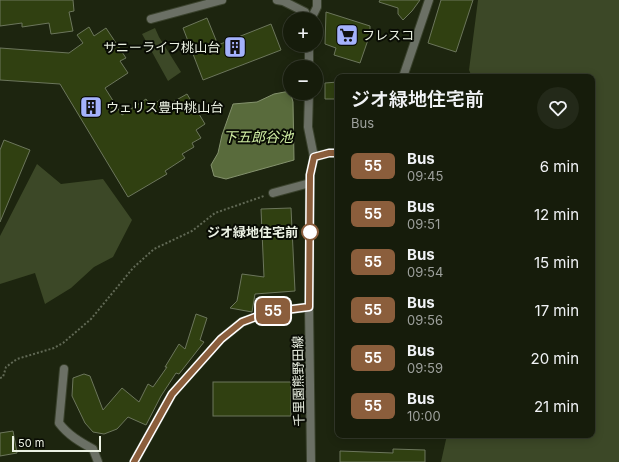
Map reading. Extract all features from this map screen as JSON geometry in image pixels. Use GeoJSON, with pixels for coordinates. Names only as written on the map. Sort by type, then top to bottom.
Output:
{"type":"FeatureCollection","features":[{"type":"Feature","properties":{"kind":"street"},"geometry":{"type":"LineString","coordinates":[[151,19],[222,0]]}},
{"type":"Feature","properties":{"kind":"street"},"geometry":{"type":"LineString","coordinates":[[277,0],[283,1],[305,12]]}},
{"type":"Feature","properties":{"kind":"street"},"geometry":{"type":"LineString","coordinates":[[315,12],[317,0]]}},
{"type":"Feature","properties":{"kind":"street"},"geometry":{"type":"LineString","coordinates":[[404,74],[428,0]]}},
{"type":"Feature","properties":{"kind":"street"},"geometry":{"type":"LineString","coordinates":[[308,100],[308,127],[314,157],[335,153]]}},
{"type":"Feature","properties":{"kind":"street","name":"千里園熊野田線"},"geometry":{"type":"LineString","coordinates":[[311,462],[309,307],[310,175],[314,157]]}},
{"type":"Feature","properties":{"kind":"street"},"geometry":{"type":"LineString","coordinates":[[273,193],[310,183]]}},
{"type":"Feature","properties":{"kind":"street"},"geometry":{"type":"LineString","coordinates":[[134,462],[172,394],[221,339],[242,322],[269,312],[309,307]]}},
{"type":"Feature","properties":{"kind":"street"},"geometry":{"type":"LineString","coordinates":[[64,369],[59,423],[66,432],[93,449],[98,462]]}},
{"type":"Feature","properties":{"kind":"path"},"geometry":{"type":"LineString","coordinates":[[0,378],[3,377],[6,367],[17,359],[54,348],[91,319],[133,268],[154,249],[192,231],[214,213],[273,193]]}},
{"type":"Feature","properties":{"kind":"shaded area"},"geometry":{"type":"Polygon","coordinates":[[[478,0],[619,0],[619,462],[441,462],[446,438],[595,438],[595,74],[471,74],[469,70],[478,0]]]}},
{"type":"Feature","properties":{"kind":"shaded area"},"geometry":{"type":"Polygon","coordinates":[[[155,28],[181,72],[168,81],[142,34],[155,28]]]}},
{"type":"Feature","properties":{"kind":"shaded area"},"geometry":{"type":"Polygon","coordinates":[[[37,164],[61,184],[103,179],[132,220],[113,257],[94,267],[71,288],[45,304],[35,273],[0,284],[0,236],[37,164]]]}},
{"type":"Feature","properties":{"kind":"water","name":"下五郎谷池"},"geometry":{"type":"Polygon","coordinates":[[[283,92],[283,100],[292,100],[294,160],[226,179],[214,176],[211,165],[218,153],[222,135],[233,104],[257,102],[274,94],[283,92]]]}},
{"type":"Feature","properties":{"kind":"building"},"geometry":{"type":"Polygon","coordinates":[[[0,0],[73,0],[74,11],[69,12],[73,31],[51,34],[49,23],[22,27],[22,23],[0,26],[0,0]]]}},
{"type":"Feature","properties":{"kind":"building"},"geometry":{"type":"Polygon","coordinates":[[[380,0],[420,0],[403,20],[398,14],[398,8],[379,2],[380,0]]]}},
{"type":"Feature","properties":{"kind":"building"},"geometry":{"type":"Polygon","coordinates":[[[441,0],[473,0],[456,52],[428,43],[441,0]]]}},
{"type":"Feature","properties":{"kind":"building","name":"フレスコ"},"geometry":{"type":"Polygon","coordinates":[[[326,12],[370,26],[370,34],[360,63],[334,55],[336,48],[325,44],[326,12]]]}},
{"type":"Feature","properties":{"kind":"building","name":"サニーライフ桃山台"},"geometry":{"type":"Polygon","coordinates":[[[207,18],[218,45],[271,24],[281,50],[203,80],[183,28],[207,18]]]}},
{"type":"Feature","properties":{"kind":"building","name":"ウェリス豊中桃山台"},"geometry":{"type":"Polygon","coordinates":[[[89,27],[94,36],[106,28],[126,58],[120,61],[128,73],[105,88],[122,115],[146,99],[151,106],[160,100],[164,107],[187,94],[205,124],[196,130],[201,138],[192,143],[194,147],[182,154],[185,158],[165,171],[167,174],[128,197],[60,84],[0,80],[0,48],[69,53],[83,43],[77,35],[89,27]]]}},
{"type":"Feature","properties":{"kind":"building"},"geometry":{"type":"Polygon","coordinates":[[[335,82],[335,99],[325,99],[325,83],[335,82]]]}},
{"type":"Feature","properties":{"kind":"building"},"geometry":{"type":"Polygon","coordinates":[[[4,140],[30,150],[0,222],[0,150],[4,140]]]}},
{"type":"Feature","properties":{"kind":"building"},"geometry":{"type":"Polygon","coordinates":[[[291,208],[295,291],[255,294],[252,312],[230,308],[237,301],[242,274],[264,277],[261,209],[291,208]]]}},
{"type":"Feature","properties":{"kind":"building"},"geometry":{"type":"Polygon","coordinates":[[[196,314],[207,318],[200,340],[204,342],[179,374],[176,373],[161,396],[146,425],[128,417],[117,429],[104,434],[93,432],[85,423],[72,396],[73,378],[84,374],[90,376],[103,410],[122,388],[139,402],[148,384],[153,387],[167,367],[165,367],[179,344],[185,349],[196,314]]]}},
{"type":"Feature","properties":{"kind":"building"},"geometry":{"type":"Polygon","coordinates":[[[213,382],[291,382],[291,416],[213,416],[213,382]]]}},
{"type":"Feature","properties":{"kind":"building"},"geometry":{"type":"Polygon","coordinates":[[[13,431],[17,453],[0,456],[0,433],[13,431]]]}},
{"type":"Feature","properties":{"kind":"building"},"geometry":{"type":"Polygon","coordinates":[[[393,449],[425,450],[425,462],[340,462],[340,451],[393,453],[393,449]]]}},
{"type":"Feature","properties":{"kind":"bus line","name":"55"},"geometry":{"type":"LineString","coordinates":[[134,462],[172,394],[221,339],[242,322],[269,312],[309,307],[310,175],[314,157],[335,153]]}},
{"type":"Feature","properties":{"kind":"place","name":"フレスコ"},"geometry":{"type":"Point","coordinates":[347,35]}},
{"type":"Feature","properties":{"kind":"place","name":"サニーライフ桃山台"},"geometry":{"type":"Point","coordinates":[235,47]}},
{"type":"Feature","properties":{"kind":"place","name":"ウェリス豊中桃山台"},"geometry":{"type":"Point","coordinates":[91,107]}},
{"type":"Feature","properties":{"kind":"place","name":"ジオ緑地住宅前"},"geometry":{"type":"Point","coordinates":[310,232]}}]}
